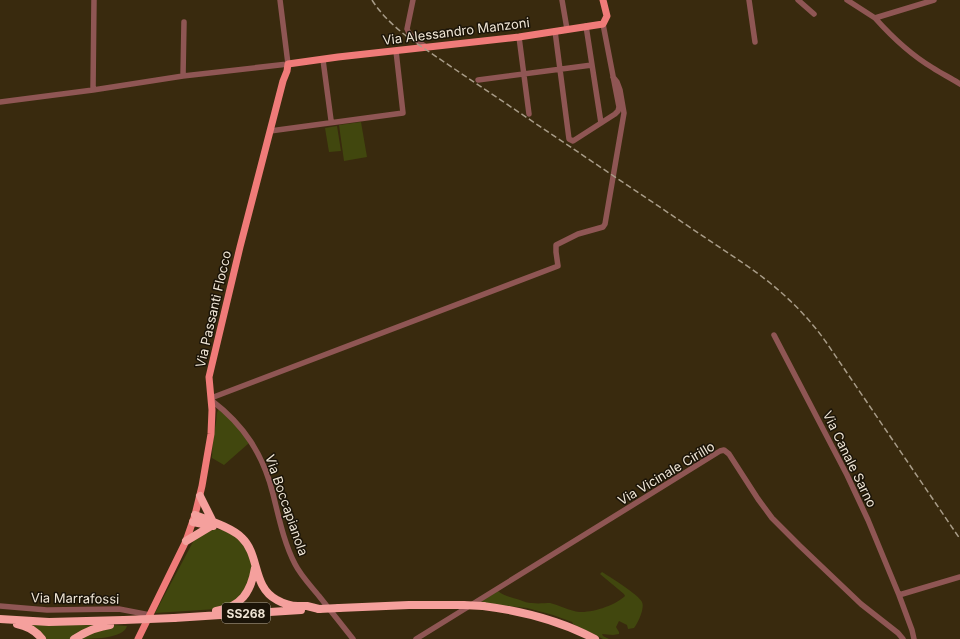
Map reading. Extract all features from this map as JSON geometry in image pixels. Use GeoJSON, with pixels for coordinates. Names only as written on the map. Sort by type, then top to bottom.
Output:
{"type":"FeatureCollection","features":[{"type":"Feature","properties":{"kind":"highway"},"geometry":{"type":"LineString","coordinates":[[200,496],[212,524]]}},
{"type":"Feature","properties":{"kind":"highway"},"geometry":{"type":"LineString","coordinates":[[194,519],[223,526],[242,537],[248,544],[252,553],[261,583],[267,592],[276,600],[296,606],[307,606],[319,609]]}},
{"type":"Feature","properties":{"kind":"highway"},"geometry":{"type":"LineString","coordinates":[[186,541],[212,524]]}},
{"type":"Feature","properties":{"kind":"highway"},"geometry":{"type":"LineString","coordinates":[[174,618],[192,613],[225,610],[233,606],[247,592],[251,584],[255,566]]}},
{"type":"Feature","properties":{"kind":"highway","name":"SS268"},"geometry":{"type":"LineString","coordinates":[[0,620],[49,622],[124,620],[339,608],[409,605],[463,605],[483,606],[526,613],[564,625],[595,639]]}},
{"type":"Feature","properties":{"kind":"highway"},"geometry":{"type":"LineString","coordinates":[[0,620],[25,626],[33,630],[42,639]]}},
{"type":"Feature","properties":{"kind":"highway"},"geometry":{"type":"LineString","coordinates":[[74,639],[100,627],[124,620]]}},
{"type":"Feature","properties":{"kind":"main road"},"geometry":{"type":"LineString","coordinates":[[603,24],[606,16],[604,0]]}},
{"type":"Feature","properties":{"kind":"main road","name":"Via Alessandro Manzoni"},"geometry":{"type":"LineString","coordinates":[[288,64],[519,37],[603,24]]}},
{"type":"Feature","properties":{"kind":"main road","name":"Via Passanti Flocco"},"geometry":{"type":"LineString","coordinates":[[138,639],[186,541],[200,496],[211,434],[212,410],[209,377],[240,247],[288,64]]}},
{"type":"Feature","properties":{"kind":"street"},"geometry":{"type":"LineString","coordinates":[[93,90],[94,0]]}},
{"type":"Feature","properties":{"kind":"street","name":"Via Passanti Flocco"},"geometry":{"type":"LineString","coordinates":[[280,0],[288,64]]}},
{"type":"Feature","properties":{"kind":"street"},"geometry":{"type":"LineString","coordinates":[[414,0],[407,29],[414,38],[427,48]]}},
{"type":"Feature","properties":{"kind":"street"},"geometry":{"type":"LineString","coordinates":[[562,0],[567,29]]}},
{"type":"Feature","properties":{"kind":"street"},"geometry":{"type":"LineString","coordinates":[[749,0],[755,42]]}},
{"type":"Feature","properties":{"kind":"street"},"geometry":{"type":"LineString","coordinates":[[798,0],[814,14]]}},
{"type":"Feature","properties":{"kind":"street"},"geometry":{"type":"LineString","coordinates":[[848,0],[875,18],[912,54],[933,68],[957,79],[960,84]]}},
{"type":"Feature","properties":{"kind":"street"},"geometry":{"type":"LineString","coordinates":[[875,18],[934,0]]}},
{"type":"Feature","properties":{"kind":"street"},"geometry":{"type":"LineString","coordinates":[[183,76],[184,22]]}},
{"type":"Feature","properties":{"kind":"street"},"geometry":{"type":"LineString","coordinates":[[555,31],[570,139],[573,141],[618,111],[619,107],[603,24]]}},
{"type":"Feature","properties":{"kind":"street"},"geometry":{"type":"LineString","coordinates":[[586,26],[601,123]]}},
{"type":"Feature","properties":{"kind":"street"},"geometry":{"type":"LineString","coordinates":[[519,37],[529,114]]}},
{"type":"Feature","properties":{"kind":"street"},"geometry":{"type":"LineString","coordinates":[[270,131],[403,113],[396,51]]}},
{"type":"Feature","properties":{"kind":"street"},"geometry":{"type":"LineString","coordinates":[[323,60],[331,120]]}},
{"type":"Feature","properties":{"kind":"street"},"geometry":{"type":"LineString","coordinates":[[0,102],[93,90],[183,76],[288,64]]}},
{"type":"Feature","properties":{"kind":"street"},"geometry":{"type":"LineString","coordinates":[[478,80],[592,65]]}},
{"type":"Feature","properties":{"kind":"street"},"geometry":{"type":"LineString","coordinates":[[211,399],[558,266],[556,245],[578,234],[603,227],[605,224],[624,113],[620,90],[613,77]]}},
{"type":"Feature","properties":{"kind":"street","name":"Via Canale Sarno"},"geometry":{"type":"LineString","coordinates":[[774,335],[848,475],[899,595],[914,639]]}},
{"type":"Feature","properties":{"kind":"street","name":"Via Boccapianola"},"geometry":{"type":"LineString","coordinates":[[211,399],[237,423],[252,443],[264,466],[282,531],[295,565],[353,639]]}},
{"type":"Feature","properties":{"kind":"street","name":"Via Vicinale Cirillo"},"geometry":{"type":"LineString","coordinates":[[416,639],[720,451],[724,450],[729,454],[772,518],[861,604],[898,633],[903,639]]}},
{"type":"Feature","properties":{"kind":"street"},"geometry":{"type":"LineString","coordinates":[[899,595],[960,577]]}},
{"type":"Feature","properties":{"kind":"street","name":"Via Marrafossi"},"geometry":{"type":"LineString","coordinates":[[0,606],[47,610],[119,609],[150,615]]}},
{"type":"Feature","properties":{"kind":"green space"},"geometry":{"type":"Polygon","coordinates":[[[361,122],[367,157],[344,161],[339,125],[361,122]]]}},
{"type":"Feature","properties":{"kind":"green space"},"geometry":{"type":"Polygon","coordinates":[[[337,126],[341,151],[329,152],[325,128],[337,126]]]}},
{"type":"Feature","properties":{"kind":"green space"},"geometry":{"type":"Polygon","coordinates":[[[218,410],[220,410],[233,422],[249,443],[224,465],[212,458],[213,440],[218,410]]]}},
{"type":"Feature","properties":{"kind":"green space"},"geometry":{"type":"Polygon","coordinates":[[[215,529],[229,532],[244,544],[252,562],[252,576],[240,598],[217,609],[155,613],[194,540],[200,534],[215,529]]]}},
{"type":"Feature","properties":{"kind":"green space"},"geometry":{"type":"Polygon","coordinates":[[[602,572],[636,595],[643,605],[641,615],[634,628],[628,629],[627,625],[619,621],[616,627],[619,634],[602,634],[609,639],[603,639],[573,624],[572,622],[553,615],[527,608],[481,603],[498,591],[506,596],[526,602],[550,603],[574,611],[586,612],[601,609],[615,603],[625,596],[600,574],[602,572]]]}},
{"type":"Feature","properties":{"kind":"green space"},"geometry":{"type":"Polygon","coordinates":[[[96,624],[70,639],[46,639],[30,625],[96,624]]]}},
{"type":"Feature","properties":{"kind":"green space"},"geometry":{"type":"Polygon","coordinates":[[[114,625],[127,626],[120,634],[113,636],[76,639],[97,630],[114,625]]]}},
{"type":"Feature","properties":{"kind":"railway"},"geometry":{"type":"LineString","coordinates":[[372,0],[380,11],[410,39],[744,264],[782,293],[798,308],[826,342],[960,539]]}}]}
